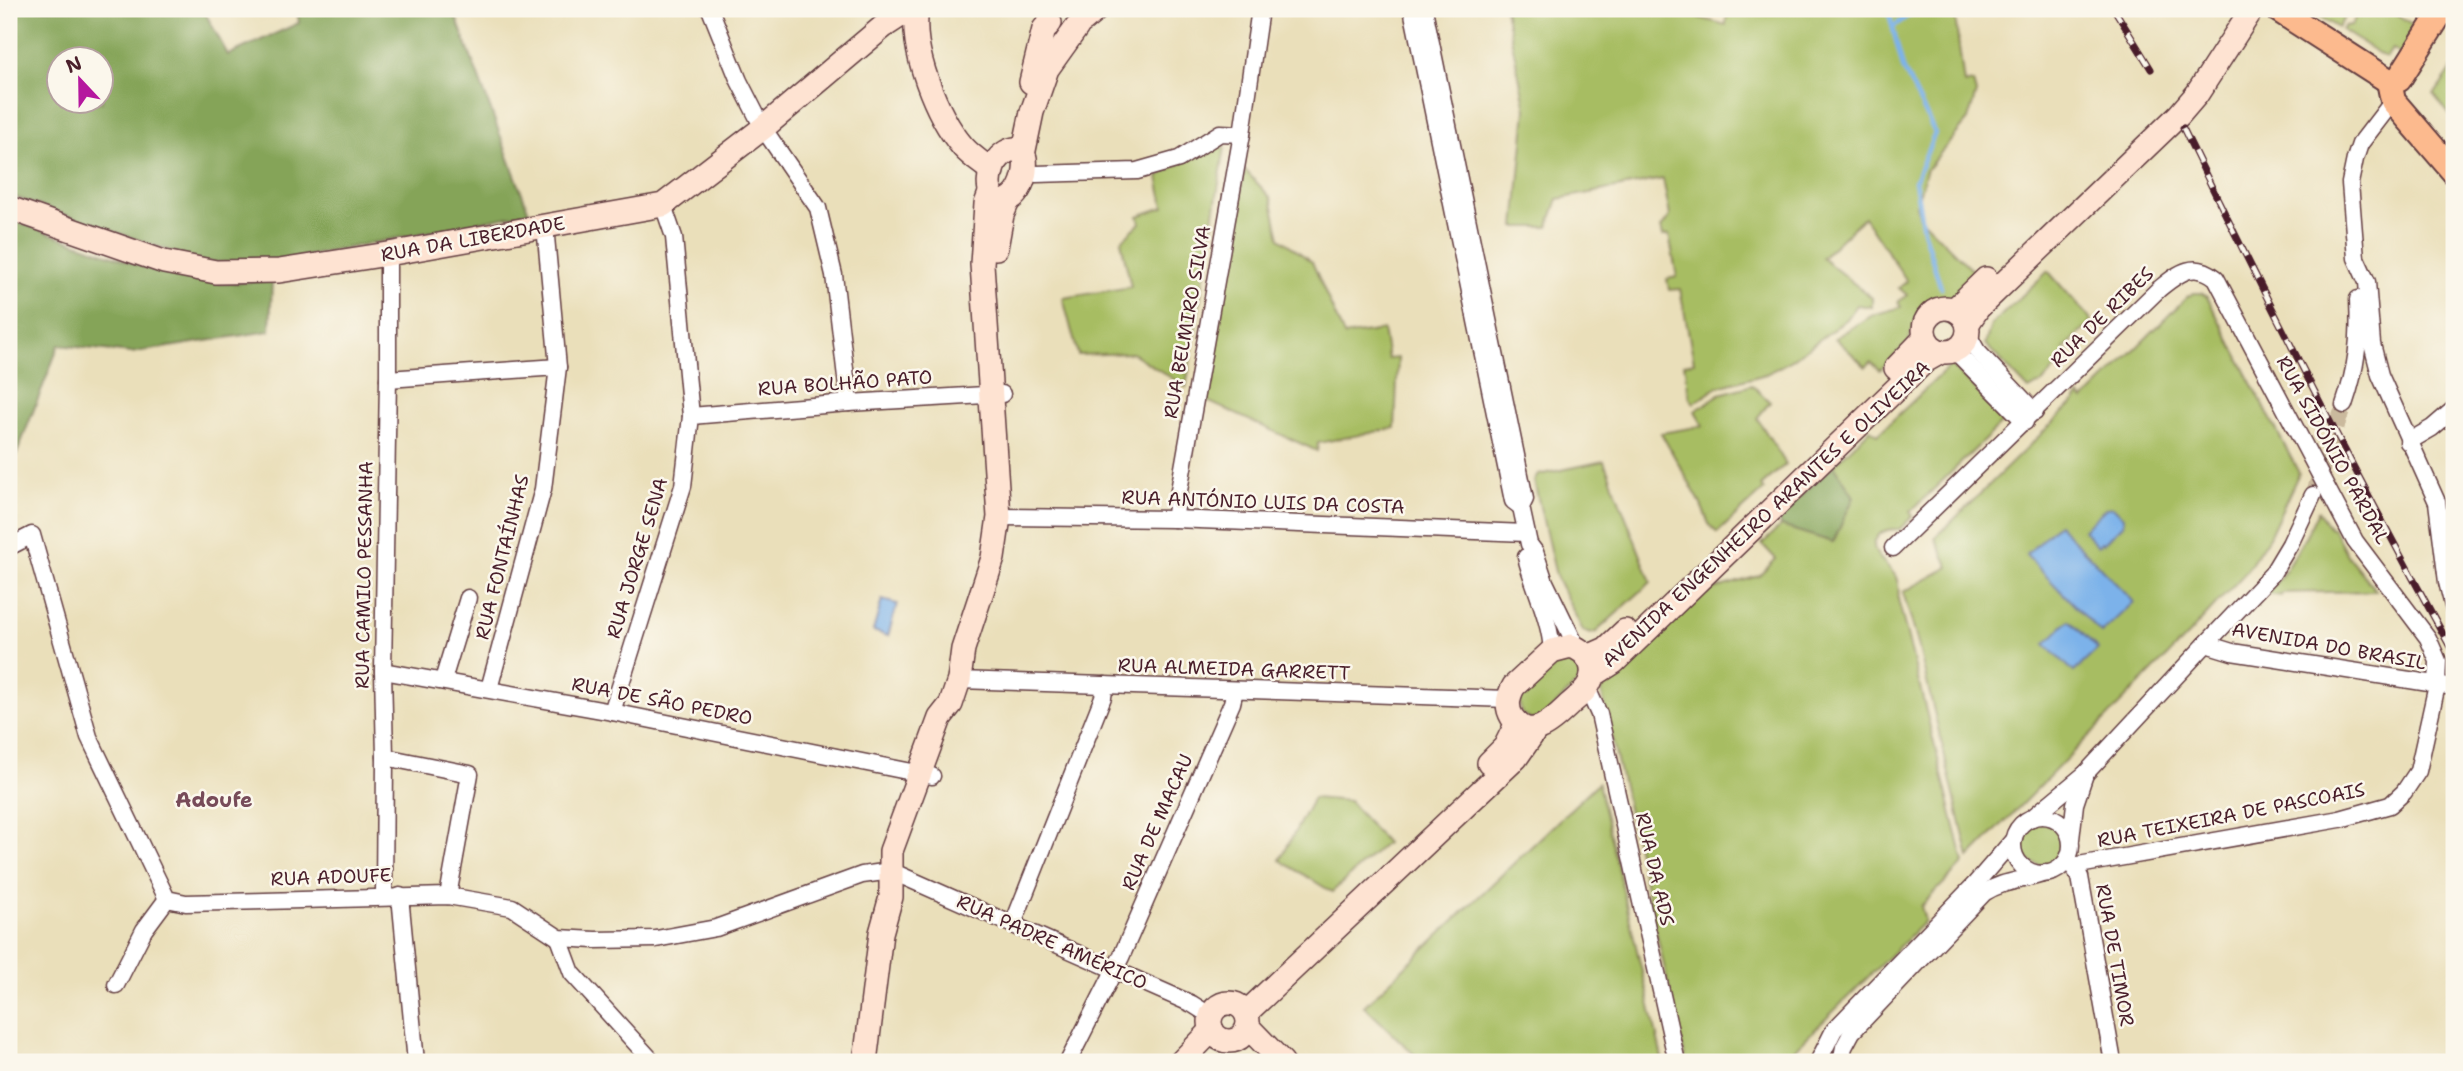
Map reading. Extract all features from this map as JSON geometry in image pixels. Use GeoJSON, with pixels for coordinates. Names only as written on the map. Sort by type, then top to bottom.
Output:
{"type":"FeatureCollection","features":[{"type":"Feature","properties":{"kind":"main road"},"geometry":{"type":"LineString","coordinates":[[2277,9],[2394,87],[2454,146]]}},
{"type":"Feature","properties":{"kind":"main road"},"geometry":{"type":"LineString","coordinates":[[2394,87],[2443,9]]}},
{"type":"Feature","properties":{"kind":"main road"},"geometry":{"type":"LineString","coordinates":[[2394,87],[2454,172]]}},
{"type":"Feature","properties":{"kind":"street"},"geometry":{"type":"LineString","coordinates":[[710,9],[738,81],[762,128],[818,208],[834,275],[849,403]]}},
{"type":"Feature","properties":{"kind":"street","name":"RUA BELMIRO SILVA"},"geometry":{"type":"LineString","coordinates":[[1174,519],[1242,134],[1260,9]]}},
{"type":"Feature","properties":{"kind":"street"},"geometry":{"type":"LineString","coordinates":[[1412,9],[1525,499],[1521,507],[1527,539],[1525,553],[1550,631],[1552,651],[1514,686],[1508,699],[1510,712],[1527,726]]}},
{"type":"Feature","properties":{"kind":"street"},"geometry":{"type":"LineString","coordinates":[[1424,9],[1467,245]]}},
{"type":"Feature","properties":{"kind":"street","name":"AVENIDA ENGENHEIRO ARANTES E OLIVEIRA"},"geometry":{"type":"LineString","coordinates":[[1952,335],[2176,96],[2238,9]]}},
{"type":"Feature","properties":{"kind":"street","name":"AVENIDA ENGENHEIRO ARANTES E OLIVEIRA"},"geometry":{"type":"LineString","coordinates":[[1181,1062],[1231,1024],[1516,758],[1527,726],[1549,724],[1586,667],[1614,662],[2188,105],[2204,85],[2252,9]]}},
{"type":"Feature","properties":{"kind":"street"},"geometry":{"type":"LineString","coordinates":[[913,14],[933,97],[949,127],[997,188],[1019,189],[1026,167],[1019,152],[1044,29],[1049,16],[1063,31],[1070,31],[1085,16]]}},
{"type":"Feature","properties":{"kind":"street","name":"RUA DA LIBERDADE"},"geometry":{"type":"LineString","coordinates":[[9,208],[164,261],[216,272],[279,271],[663,205],[762,128],[884,26],[913,14]]}},
{"type":"Feature","properties":{"kind":"street"},"geometry":{"type":"LineString","coordinates":[[1019,152],[1047,69],[1085,16]]}},
{"type":"Feature","properties":{"kind":"street"},"geometry":{"type":"LineString","coordinates":[[2344,405],[2355,372],[2359,321],[2350,183],[2360,144],[2394,87]]}},
{"type":"Feature","properties":{"kind":"street"},"geometry":{"type":"LineString","coordinates":[[1036,174],[1137,171],[1179,159],[1220,133],[1242,134]]}},
{"type":"Feature","properties":{"kind":"street"},"geometry":{"type":"LineString","coordinates":[[865,1062],[881,933],[891,897],[891,851],[926,775],[940,718],[951,704],[961,674],[973,653],[1005,555],[994,262],[1002,215],[997,188],[1002,153],[1019,152]]}},
{"type":"Feature","properties":{"kind":"street","name":"RUA JORGE SENA"},"geometry":{"type":"LineString","coordinates":[[612,712],[682,486],[691,416],[674,237],[663,205]]}},
{"type":"Feature","properties":{"kind":"street","name":"RUA FONTAÍNHAS"},"geometry":{"type":"LineString","coordinates":[[489,689],[543,489],[558,367],[545,226]]}},
{"type":"Feature","properties":{"kind":"street","name":"RUA CAMILO PESSANHA"},"geometry":{"type":"LineString","coordinates":[[388,254],[383,671],[385,757],[392,896],[416,1062]]}},
{"type":"Feature","properties":{"kind":"street"},"geometry":{"type":"LineString","coordinates":[[2356,258],[2367,282],[2372,344],[2380,375],[2437,502],[2447,582],[2454,610]]}},
{"type":"Feature","properties":{"kind":"street","name":"RUA DE RIBES"},"geometry":{"type":"LineString","coordinates":[[1893,548],[2159,289],[2185,271],[2207,271]]}},
{"type":"Feature","properties":{"kind":"street","name":"RUA SIDÓNIO PARDAL"},"geometry":{"type":"LineString","coordinates":[[2207,271],[2216,278],[2355,541],[2428,638],[2438,661],[2437,685]]}},
{"type":"Feature","properties":{"kind":"street"},"geometry":{"type":"LineString","coordinates":[[1952,335],[2030,417]]}},
{"type":"Feature","properties":{"kind":"street"},"geometry":{"type":"LineString","coordinates":[[388,379],[558,367]]}},
{"type":"Feature","properties":{"kind":"street","name":"RUA BOLHÃO PATO"},"geometry":{"type":"LineString","coordinates":[[691,416],[998,394]]}},
{"type":"Feature","properties":{"kind":"street"},"geometry":{"type":"LineString","coordinates":[[2409,442],[2432,428],[2454,409]]}},
{"type":"Feature","properties":{"kind":"street"},"geometry":{"type":"LineString","coordinates":[[2206,644],[2272,574],[2290,544],[2313,495]]}},
{"type":"Feature","properties":{"kind":"street","name":"RUA ANTÓNIO LUIS DA COSTA"},"geometry":{"type":"LineString","coordinates":[[1005,517],[1174,519],[1527,539]]}},
{"type":"Feature","properties":{"kind":"street"},"geometry":{"type":"LineString","coordinates":[[9,547],[32,535],[89,737],[167,899],[144,930],[117,985]]}},
{"type":"Feature","properties":{"kind":"street","name":"RUA DA ADS"},"geometry":{"type":"LineString","coordinates":[[1527,539],[1586,667],[1599,714],[1677,1062]]}},
{"type":"Feature","properties":{"kind":"street"},"geometry":{"type":"LineString","coordinates":[[443,681],[468,598]]}},
{"type":"Feature","properties":{"kind":"street","name":"AVENIDA DO BRASIL"},"geometry":{"type":"LineString","coordinates":[[1818,1062],[1834,1030],[1966,892],[2014,839],[2017,830],[2085,774],[2206,644],[2231,652],[2454,687]]}},
{"type":"Feature","properties":{"kind":"street","name":"AVENIDA ENGENHEIRO ARANTES E OLIVEIRA"},"geometry":{"type":"LineString","coordinates":[[1552,651],[1564,646],[1586,667]]}},
{"type":"Feature","properties":{"kind":"street","name":"RUA DE SÃO PEDRO"},"geometry":{"type":"LineString","coordinates":[[383,671],[612,712],[926,775]]}},
{"type":"Feature","properties":{"kind":"street","name":"RUA ALMEIDA GARRETT"},"geometry":{"type":"LineString","coordinates":[[961,674],[1105,685],[1508,699]]}},
{"type":"Feature","properties":{"kind":"street"},"geometry":{"type":"LineString","coordinates":[[1013,925],[1103,697],[1105,685]]}},
{"type":"Feature","properties":{"kind":"street","name":"RUA TEIXEIRA DE PASCOAIS"},"geometry":{"type":"LineString","coordinates":[[2071,862],[2340,819],[2390,805],[2404,792],[2418,771],[2437,685]]}},
{"type":"Feature","properties":{"kind":"street","name":"RUA DE MACAU"},"geometry":{"type":"LineString","coordinates":[[1068,1062],[1115,970],[1232,703],[1235,690]]}},
{"type":"Feature","properties":{"kind":"street"},"geometry":{"type":"LineString","coordinates":[[385,757],[470,774],[448,896]]}},
{"type":"Feature","properties":{"kind":"street","name":"AVENIDA DO BRASIL"},"geometry":{"type":"LineString","coordinates":[[2071,862],[2075,804],[2085,774]]}},
{"type":"Feature","properties":{"kind":"street"},"geometry":{"type":"LineString","coordinates":[[2032,818],[2042,816],[2057,819],[2071,839]]}},
{"type":"Feature","properties":{"kind":"street"},"geometry":{"type":"LineString","coordinates":[[2014,839],[2013,847],[2018,861],[2030,871],[2045,873]]}},
{"type":"Feature","properties":{"kind":"street"},"geometry":{"type":"LineString","coordinates":[[1841,1062],[1844,1047],[1852,1032],[1984,892],[1994,886],[2026,880],[2071,862]]}},
{"type":"Feature","properties":{"kind":"street","name":"RUA DE TIMOR"},"geometry":{"type":"LineString","coordinates":[[2071,862],[2080,877],[2113,1062]]}},
{"type":"Feature","properties":{"kind":"street"},"geometry":{"type":"LineString","coordinates":[[854,1062],[868,930],[880,887],[891,871]]}},
{"type":"Feature","properties":{"kind":"street","name":"RUA ADOUFE"},"geometry":{"type":"LineString","coordinates":[[167,899],[186,903],[448,896],[512,906],[559,937],[595,940],[656,939],[704,930],[862,875],[891,871]]}},
{"type":"Feature","properties":{"kind":"street","name":"RUA PADRE AMÉRICO"},"geometry":{"type":"LineString","coordinates":[[891,871],[1192,1004],[1231,1024],[1282,1062]]}},
{"type":"Feature","properties":{"kind":"street"},"geometry":{"type":"LineString","coordinates":[[559,937],[572,972],[653,1062]]}},
{"type":"Feature","properties":{"kind":"street","name":"AVENIDA ENGENHEIRO ARANTES E OLIVEIRA"},"geometry":{"type":"LineString","coordinates":[[1200,1062],[1231,1024]]}},
{"type":"Feature","properties":{"kind":"street","name":"RUA PADRE AMÉRICO"},"geometry":{"type":"LineString","coordinates":[[1231,1024],[1264,1062]]}},
{"type":"Feature","properties":{"kind":"green space"},"geometry":{"type":"Polygon","coordinates":[[[9,9],[203,9],[228,55],[299,23],[297,9],[453,9],[529,212],[272,263],[202,262],[9,195],[9,9]]]}},
{"type":"Feature","properties":{"kind":"green space"},"geometry":{"type":"Polygon","coordinates":[[[1505,9],[1667,9],[1726,25],[1727,9],[1954,9],[1964,84],[1973,82],[1976,93],[1968,120],[1927,169],[1916,205],[1920,218],[1977,275],[1953,297],[1933,301],[1918,313],[1908,343],[1880,370],[1871,362],[1866,367],[1835,338],[1873,315],[1901,307],[1898,302],[1907,295],[1899,288],[1907,281],[1864,217],[1822,258],[1872,298],[1872,307],[1857,305],[1847,319],[1792,360],[1766,374],[1718,387],[1694,403],[1690,398],[1684,364],[1694,362],[1680,289],[1669,290],[1667,279],[1677,277],[1669,235],[1663,236],[1661,228],[1670,216],[1663,179],[1558,199],[1548,227],[1515,227],[1526,109],[1505,9]]]}},
{"type":"Feature","properties":{"kind":"green space"},"geometry":{"type":"Polygon","coordinates":[[[2308,9],[2388,9],[2418,28],[2401,55],[2392,49],[2386,58],[2342,30],[2351,25],[2356,17],[2348,12],[2338,28],[2308,9]]]}},
{"type":"Feature","properties":{"kind":"green space"},"geometry":{"type":"Polygon","coordinates":[[[2452,69],[2454,70],[2454,120],[2434,95],[2452,69]]]}},
{"type":"Feature","properties":{"kind":"green space"},"geometry":{"type":"Polygon","coordinates":[[[1217,141],[1225,146],[1186,387],[1132,353],[1078,355],[1063,298],[1131,287],[1121,241],[1140,223],[1138,216],[1164,207],[1158,177],[1217,141]]]}},
{"type":"Feature","properties":{"kind":"green space"},"geometry":{"type":"Polygon","coordinates":[[[1244,169],[1271,198],[1280,238],[1312,262],[1344,336],[1383,330],[1388,359],[1398,358],[1395,428],[1318,443],[1317,451],[1207,401],[1244,169]]]}},
{"type":"Feature","properties":{"kind":"green space"},"geometry":{"type":"Polygon","coordinates":[[[9,219],[150,269],[222,284],[272,280],[270,331],[131,353],[59,345],[9,468],[9,219]]]}},
{"type":"Feature","properties":{"kind":"green space"},"geometry":{"type":"Polygon","coordinates":[[[2048,271],[2092,321],[2064,349],[2069,354],[2043,382],[2029,390],[1985,344],[1991,325],[2048,271]]]}},
{"type":"Feature","properties":{"kind":"green space"},"geometry":{"type":"Polygon","coordinates":[[[2194,293],[2207,297],[2299,473],[2269,537],[2246,572],[2189,634],[1969,858],[1903,592],[1949,567],[1935,538],[2080,396],[2084,400],[2194,293]]]}},
{"type":"Feature","properties":{"kind":"green space"},"geometry":{"type":"Polygon","coordinates":[[[1951,365],[2002,416],[2002,423],[1910,512],[1913,516],[1900,529],[1881,533],[1874,547],[1879,558],[1897,580],[1898,599],[1964,863],[1921,906],[1925,921],[1782,1062],[1686,1062],[1601,690],[1703,592],[1759,576],[1776,559],[1762,544],[1781,526],[1833,542],[1854,497],[1834,465],[1870,429],[1878,434],[1951,365]]]}},
{"type":"Feature","properties":{"kind":"green space"},"geometry":{"type":"Polygon","coordinates":[[[1752,385],[1770,402],[1757,418],[1786,464],[1761,486],[1764,490],[1717,533],[1709,524],[1699,500],[1661,433],[1703,426],[1695,411],[1720,394],[1752,385]]]}},
{"type":"Feature","properties":{"kind":"green space"},"geometry":{"type":"Polygon","coordinates":[[[1604,461],[1651,582],[1596,632],[1590,634],[1583,631],[1556,576],[1534,481],[1538,475],[1604,461]]]}},
{"type":"Feature","properties":{"kind":"green space"},"geometry":{"type":"Polygon","coordinates":[[[1834,465],[1854,497],[1833,542],[1781,526],[1778,517],[1834,465]]]}},
{"type":"Feature","properties":{"kind":"green space"},"geometry":{"type":"Polygon","coordinates":[[[2318,511],[2330,529],[2333,528],[2347,555],[2376,591],[2282,593],[2281,596],[2267,594],[2296,554],[2318,511]]]}},
{"type":"Feature","properties":{"kind":"green space"},"geometry":{"type":"Polygon","coordinates":[[[1565,655],[1580,661],[1582,678],[1544,717],[1531,720],[1521,713],[1521,693],[1565,655]]]}},
{"type":"Feature","properties":{"kind":"green space"},"geometry":{"type":"Polygon","coordinates":[[[1598,783],[1663,1062],[1422,1062],[1364,1006],[1598,783]]]}},
{"type":"Feature","properties":{"kind":"green space"},"geometry":{"type":"Polygon","coordinates":[[[1313,798],[1349,801],[1386,843],[1332,892],[1280,860],[1313,798]]]}},
{"type":"Feature","properties":{"kind":"green space"},"geometry":{"type":"Polygon","coordinates":[[[2042,823],[2057,829],[2063,844],[2057,859],[2042,865],[2027,859],[2021,844],[2027,829],[2042,823]]]}},
{"type":"Feature","properties":{"kind":"water"},"geometry":{"type":"Polygon","coordinates":[[[2113,507],[2124,518],[2123,525],[2098,546],[2083,530],[2106,508],[2113,507]]]}},
{"type":"Feature","properties":{"kind":"water"},"geometry":{"type":"Polygon","coordinates":[[[2058,524],[2134,602],[2101,633],[2026,555],[2058,524]]]}},
{"type":"Feature","properties":{"kind":"water"},"geometry":{"type":"Polygon","coordinates":[[[882,600],[897,604],[888,636],[873,631],[882,600]]]}},
{"type":"Feature","properties":{"kind":"water"},"geometry":{"type":"Polygon","coordinates":[[[2069,620],[2098,649],[2074,672],[2045,644],[2069,620]]]}},
{"type":"Feature","properties":{"kind":"waterway"},"geometry":{"type":"LineString","coordinates":[[1888,9],[1903,68],[1935,133],[1915,181],[1923,230],[1941,288]]}},
{"type":"Feature","properties":{"kind":"waterway"},"geometry":{"type":"LineString","coordinates":[[1893,27],[1917,9]]}},
{"type":"Feature","properties":{"kind":"tunnel"},"geometry":{"type":"LineString","coordinates":[[2313,495],[2344,405]]}},
{"type":"Feature","properties":{"kind":"railway"},"geometry":{"type":"LineString","coordinates":[[2114,9],[2151,69]]}},
{"type":"Feature","properties":{"kind":"railway"},"geometry":{"type":"LineString","coordinates":[[2183,128],[2315,392],[2454,654]]}},
{"type":"Feature","properties":{"kind":"district","name":"Adoufe"},"geometry":{"type":"Point","coordinates":[214,800]}}]}
